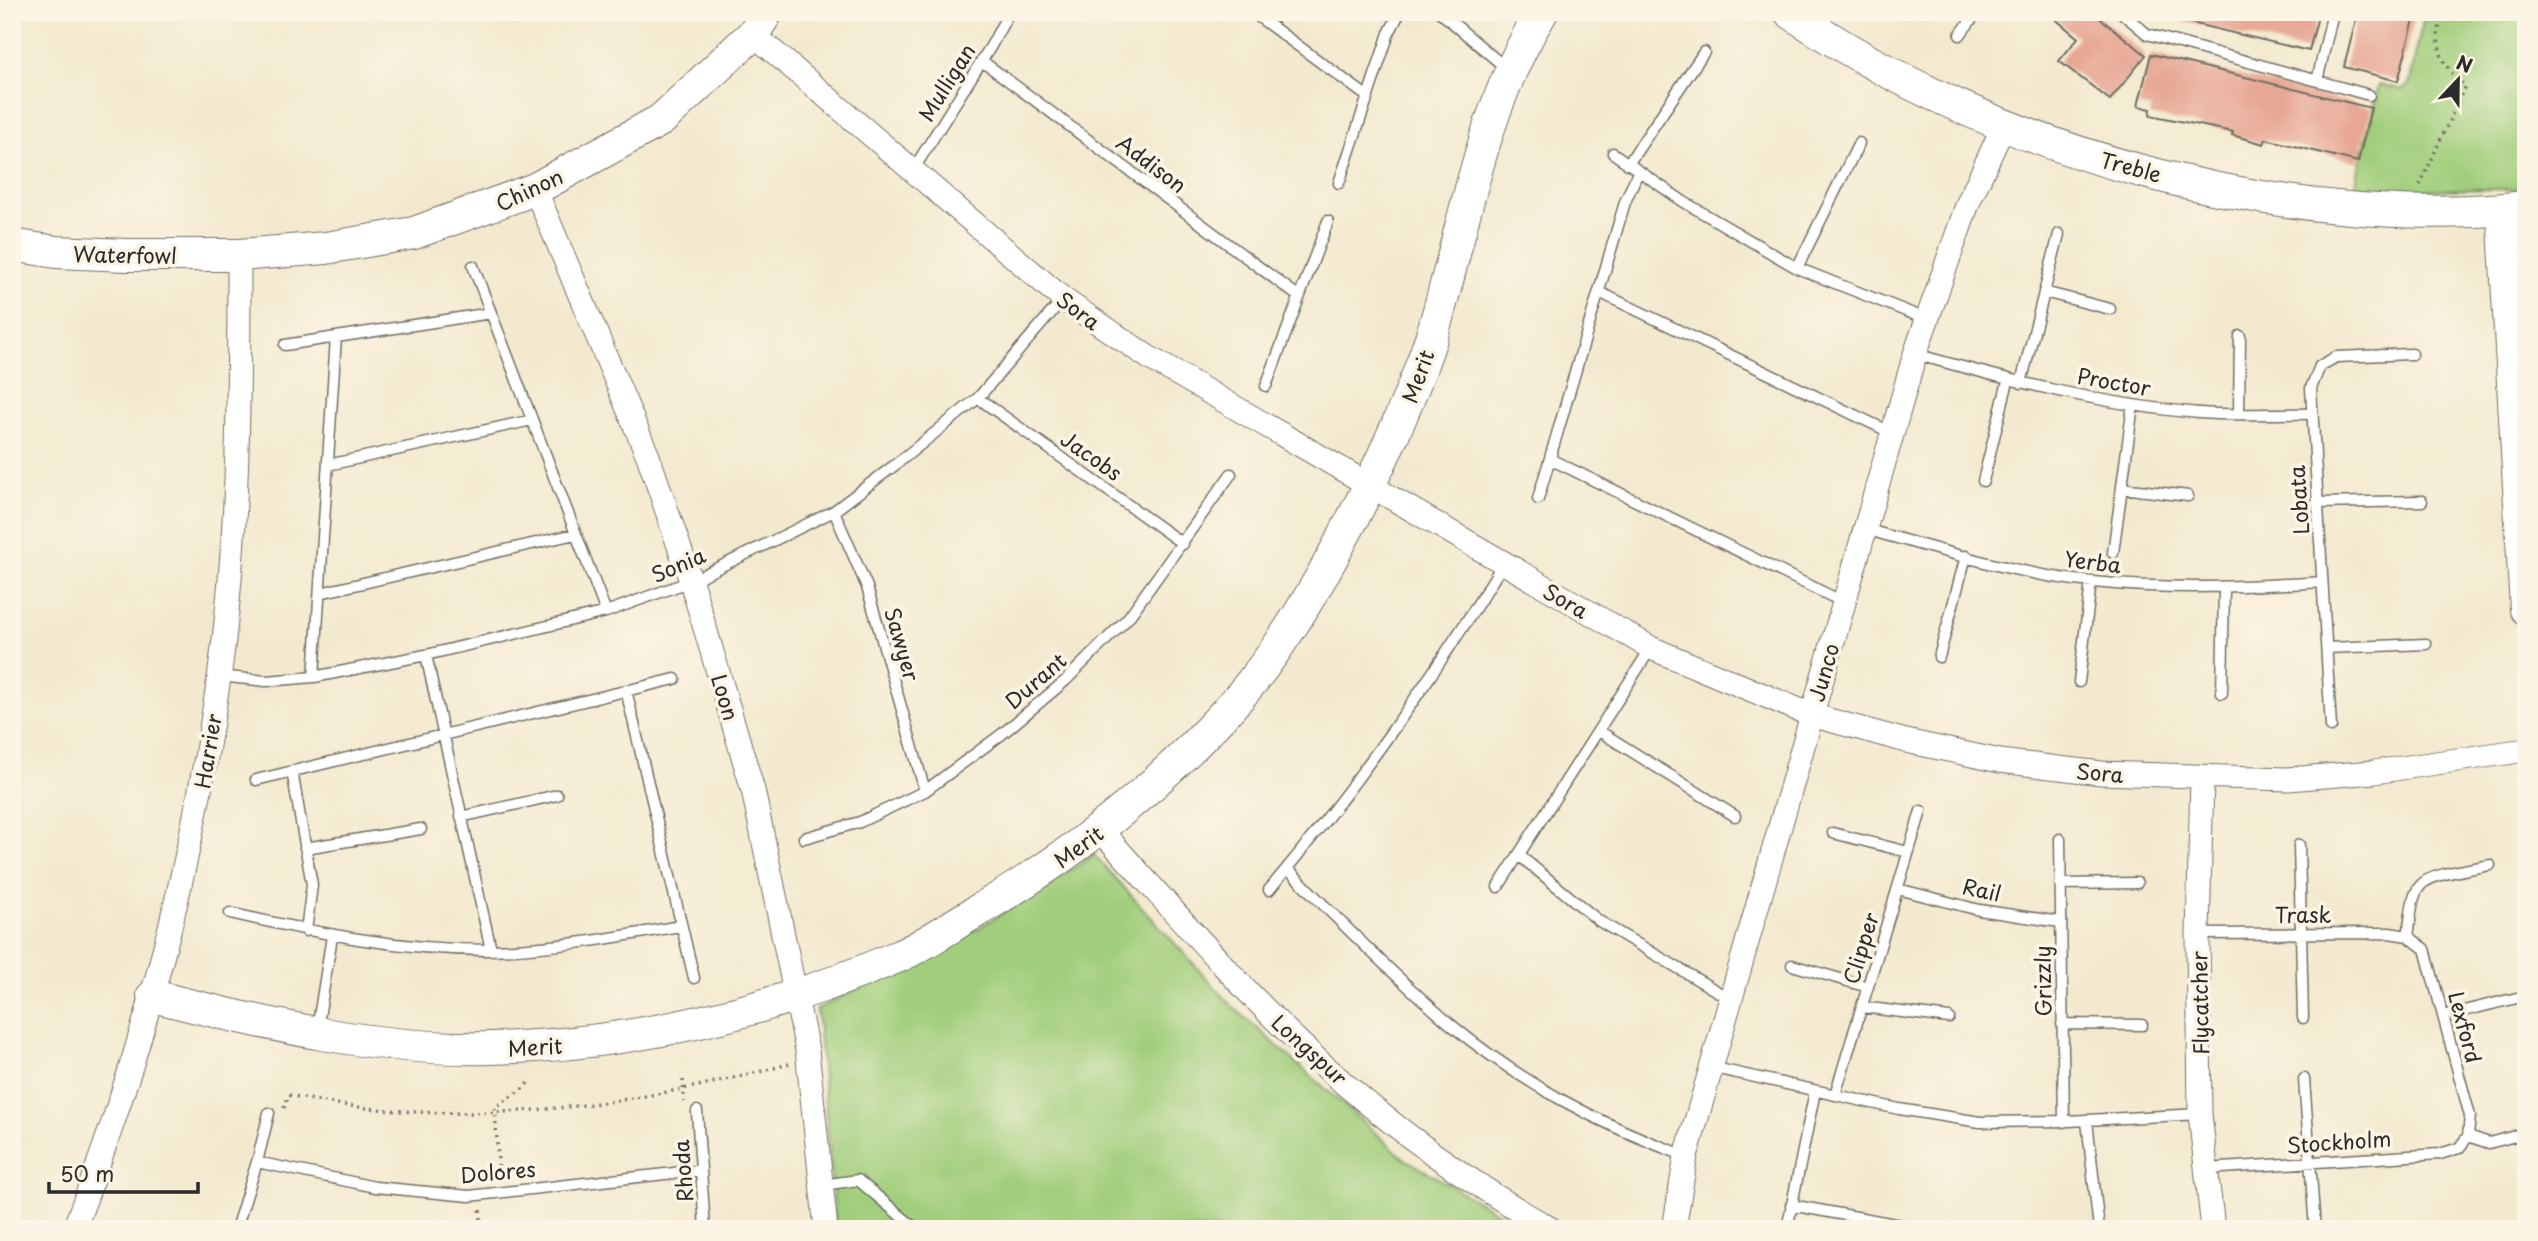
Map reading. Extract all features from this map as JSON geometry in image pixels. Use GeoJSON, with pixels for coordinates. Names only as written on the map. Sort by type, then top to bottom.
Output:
{"type":"FeatureCollection","features":[{"type":"Feature","properties":{"kind":"street","name":"Merit"},"geometry":{"type":"LineString","coordinates":[[153,996],[239,1018],[387,1043],[487,1049],[580,1044],[683,1028],[796,994],[902,955],[1014,891],[1101,831],[1241,695],[1313,593],[1413,392],[1433,332],[1491,117],[1510,71],[1542,12]]}},
{"type":"Feature","properties":{"kind":"street","name":"Treble"},"geometry":{"type":"LineString","coordinates":[[1790,12],[1829,40],[1971,112],[2144,171],[2269,198],[2346,209],[2420,211],[2514,208]]}},
{"type":"Feature","properties":{"kind":"street","name":"Sora"},"geometry":{"type":"LineString","coordinates":[[760,23],[913,170],[1063,299],[1148,357],[1651,648],[1811,715],[1906,741],[2000,761],[2101,773],[2202,778],[2288,779],[2361,773],[2526,750]]}},
{"type":"Feature","properties":{"kind":"street","name":"Chinon"},"geometry":{"type":"LineString","coordinates":[[239,256],[326,248],[414,233],[535,190],[661,120],[760,23]]}},
{"type":"Feature","properties":{"kind":"street","name":"Junco"},"geometry":{"type":"LineString","coordinates":[[1674,1229],[1686,1156],[1710,1068],[1914,355],[1968,203],[2004,125]]}},
{"type":"Feature","properties":{"kind":"street","name":"Loon"},"geometry":{"type":"LineString","coordinates":[[535,190],[649,456],[691,581],[753,790],[808,1059],[826,1229]]}},
{"type":"Feature","properties":{"kind":"street"},"geometry":{"type":"LineString","coordinates":[[2514,208],[2526,609]]}},
{"type":"Feature","properties":{"kind":"street","name":"Waterfowl"},"geometry":{"type":"LineString","coordinates":[[12,245],[68,252],[239,256]]}},
{"type":"Feature","properties":{"kind":"street","name":"Harrier"},"geometry":{"type":"LineString","coordinates":[[74,1229],[101,1161],[153,996],[194,825],[219,676],[239,424],[239,256]]}},
{"type":"Feature","properties":{"kind":"street","name":"Flycatcher"},"geometry":{"type":"LineString","coordinates":[[2202,778],[2198,934],[2200,1114],[2213,1229]]}},
{"type":"Feature","properties":{"kind":"street","name":"Longspur"},"geometry":{"type":"LineString","coordinates":[[1101,831],[1289,1033],[1394,1124],[1503,1202],[1552,1229]]}},
{"type":"Feature","properties":{"kind":"lane","name":"Mulligan"},"geometry":{"type":"LineString","coordinates":[[913,170],[982,61],[1009,12]]}},
{"type":"Feature","properties":{"kind":"lane"},"geometry":{"type":"LineString","coordinates":[[1252,12],[1368,97]]}},
{"type":"Feature","properties":{"kind":"lane"},"geometry":{"type":"LineString","coordinates":[[1339,183],[1389,33],[1400,12]]}},
{"type":"Feature","properties":{"kind":"lane"},"geometry":{"type":"LineString","coordinates":[[1440,12],[1510,71]]}},
{"type":"Feature","properties":{"kind":"lane"},"geometry":{"type":"LineString","coordinates":[[1960,34],[1977,12]]}},
{"type":"Feature","properties":{"kind":"lane"},"geometry":{"type":"LineString","coordinates":[[2121,12],[2147,34],[2369,95]]}},
{"type":"Feature","properties":{"kind":"lane"},"geometry":{"type":"LineString","coordinates":[[2316,81],[2333,12]]}},
{"type":"Feature","properties":{"kind":"lane"},"geometry":{"type":"LineString","coordinates":[[1628,164],[1704,52]]}},
{"type":"Feature","properties":{"kind":"lane","name":"Addison"},"geometry":{"type":"LineString","coordinates":[[982,61],[1298,296]]}},
{"type":"Feature","properties":{"kind":"lane"},"geometry":{"type":"LineString","coordinates":[[1797,268],[1859,143]]}},
{"type":"Feature","properties":{"kind":"lane"},"geometry":{"type":"LineString","coordinates":[[1613,153],[1637,172],[1797,268],[1926,319]]}},
{"type":"Feature","properties":{"kind":"lane"},"geometry":{"type":"LineString","coordinates":[[1538,499],[1625,202],[1637,172]]}},
{"type":"Feature","properties":{"kind":"lane"},"geometry":{"type":"LineString","coordinates":[[1266,386],[1328,220]]}},
{"type":"Feature","properties":{"kind":"lane"},"geometry":{"type":"LineString","coordinates":[[2021,383],[2059,234]]}},
{"type":"Feature","properties":{"kind":"lane"},"geometry":{"type":"LineString","coordinates":[[472,266],[606,612]]}},
{"type":"Feature","properties":{"kind":"lane"},"geometry":{"type":"LineString","coordinates":[[1599,292],[1892,433]]}},
{"type":"Feature","properties":{"kind":"lane"},"geometry":{"type":"LineString","coordinates":[[2044,292],[2110,309]]}},
{"type":"Feature","properties":{"kind":"lane","name":"Sonia"},"geometry":{"type":"LineString","coordinates":[[219,676],[266,681],[314,677],[426,655],[606,612],[691,581],[834,511],[978,398],[1063,299]]}},
{"type":"Feature","properties":{"kind":"lane"},"geometry":{"type":"LineString","coordinates":[[285,345],[491,313]]}},
{"type":"Feature","properties":{"kind":"lane"},"geometry":{"type":"LineString","coordinates":[[2239,413],[2240,336]]}},
{"type":"Feature","properties":{"kind":"lane"},"geometry":{"type":"LineString","coordinates":[[314,677],[336,337]]}},
{"type":"Feature","properties":{"kind":"lane","name":"Lobata"},"geometry":{"type":"LineString","coordinates":[[2331,727],[2311,388],[2320,366],[2336,357],[2412,354]]}},
{"type":"Feature","properties":{"kind":"lane","name":"Proctor"},"geometry":{"type":"LineString","coordinates":[[1914,355],[2008,381],[2133,405],[2201,413],[2311,414]]}},
{"type":"Feature","properties":{"kind":"lane"},"geometry":{"type":"LineString","coordinates":[[1983,481],[2008,381]]}},
{"type":"Feature","properties":{"kind":"lane","name":"Jacobs"},"geometry":{"type":"LineString","coordinates":[[978,398],[1183,544]]}},
{"type":"Feature","properties":{"kind":"lane"},"geometry":{"type":"LineString","coordinates":[[2113,553],[2133,405]]}},
{"type":"Feature","properties":{"kind":"lane"},"geometry":{"type":"LineString","coordinates":[[328,465],[532,420]]}},
{"type":"Feature","properties":{"kind":"lane"},"geometry":{"type":"LineString","coordinates":[[1550,459],[1843,602]]}},
{"type":"Feature","properties":{"kind":"lane","name":"Durant"},"geometry":{"type":"LineString","coordinates":[[804,838],[860,822],[925,791],[1002,734],[1065,681],[1128,618],[1231,474]]}},
{"type":"Feature","properties":{"kind":"lane"},"geometry":{"type":"LineString","coordinates":[[2122,488],[2188,496]]}},
{"type":"Feature","properties":{"kind":"lane"},"geometry":{"type":"LineString","coordinates":[[2317,503],[2422,501]]}},
{"type":"Feature","properties":{"kind":"lane","name":"Sawyer"},"geometry":{"type":"LineString","coordinates":[[834,511],[867,587],[925,791]]}},
{"type":"Feature","properties":{"kind":"lane","name":"Yerba"},"geometry":{"type":"LineString","coordinates":[[1864,529],[1966,556],[2091,582],[2224,588],[2322,582]]}},
{"type":"Feature","properties":{"kind":"lane"},"geometry":{"type":"LineString","coordinates":[[320,593],[575,534]]}},
{"type":"Feature","properties":{"kind":"lane"},"geometry":{"type":"LineString","coordinates":[[1939,657],[1966,556]]}},
{"type":"Feature","properties":{"kind":"lane"},"geometry":{"type":"LineString","coordinates":[[1269,890],[1342,803],[1399,725],[1503,564]]}},
{"type":"Feature","properties":{"kind":"lane"},"geometry":{"type":"LineString","coordinates":[[2079,682],[2091,582]]}},
{"type":"Feature","properties":{"kind":"lane"},"geometry":{"type":"LineString","coordinates":[[2222,693],[2224,588]]}},
{"type":"Feature","properties":{"kind":"lane"},"geometry":{"type":"LineString","coordinates":[[2326,648],[2426,644]]}},
{"type":"Feature","properties":{"kind":"lane"},"geometry":{"type":"LineString","coordinates":[[1498,887],[1651,648]]}},
{"type":"Feature","properties":{"kind":"lane"},"geometry":{"type":"LineString","coordinates":[[426,655],[491,950]]}},
{"type":"Feature","properties":{"kind":"lane"},"geometry":{"type":"LineString","coordinates":[[256,779],[675,679]]}},
{"type":"Feature","properties":{"kind":"lane"},"geometry":{"type":"LineString","coordinates":[[626,690],[694,978]]}},
{"type":"Feature","properties":{"kind":"lane"},"geometry":{"type":"LineString","coordinates":[[1599,731],[1735,816]]}},
{"type":"Feature","properties":{"kind":"lane"},"geometry":{"type":"LineString","coordinates":[[292,771],[312,895],[306,931]]}},
{"type":"Feature","properties":{"kind":"lane"},"geometry":{"type":"LineString","coordinates":[[461,817],[557,795]]}},
{"type":"Feature","properties":{"kind":"lane","name":"Clipper"},"geometry":{"type":"LineString","coordinates":[[1835,1096],[1921,811]]}},
{"type":"Feature","properties":{"kind":"lane"},"geometry":{"type":"LineString","coordinates":[[305,848],[421,829]]}},
{"type":"Feature","properties":{"kind":"lane"},"geometry":{"type":"LineString","coordinates":[[1833,833],[1908,852]]}},
{"type":"Feature","properties":{"kind":"lane","name":"Grizzly"},"geometry":{"type":"LineString","coordinates":[[2060,839],[2064,1122]]}},
{"type":"Feature","properties":{"kind":"lane"},"geometry":{"type":"LineString","coordinates":[[2299,845],[2303,1018]]}},
{"type":"Feature","properties":{"kind":"lane"},"geometry":{"type":"LineString","coordinates":[[1520,856],[1599,921],[1730,999]]}},
{"type":"Feature","properties":{"kind":"lane"},"geometry":{"type":"LineString","coordinates":[[2408,936],[2419,886],[2428,879],[2490,865]]}},
{"type":"Feature","properties":{"kind":"lane"},"geometry":{"type":"LineString","coordinates":[[1287,868],[1450,1024],[1539,1087],[1633,1137],[1686,1156]]}},
{"type":"Feature","properties":{"kind":"lane"},"geometry":{"type":"LineString","coordinates":[[2060,884],[2137,883]]}},
{"type":"Feature","properties":{"kind":"lane","name":"Rail"},"geometry":{"type":"LineString","coordinates":[[1898,889],[1979,910],[2060,922]]}},
{"type":"Feature","properties":{"kind":"lane"},"geometry":{"type":"LineString","coordinates":[[230,913],[306,931],[384,944],[491,950],[584,943],[680,926]]}},
{"type":"Feature","properties":{"kind":"lane","name":"Trask"},"geometry":{"type":"LineString","coordinates":[[2198,934],[2408,936]]}},
{"type":"Feature","properties":{"kind":"lane"},"geometry":{"type":"LineString","coordinates":[[317,1033],[332,936]]}},
{"type":"Feature","properties":{"kind":"lane","name":"Lexford"},"geometry":{"type":"LineString","coordinates":[[2408,936],[2425,948],[2470,1116],[2468,1136]]}},
{"type":"Feature","properties":{"kind":"lane"},"geometry":{"type":"LineString","coordinates":[[1792,965],[1868,987]]}},
{"type":"Feature","properties":{"kind":"lane"},"geometry":{"type":"LineString","coordinates":[[2443,1016],[2525,996]]}},
{"type":"Feature","properties":{"kind":"lane"},"geometry":{"type":"LineString","coordinates":[[1862,1007],[1950,1018]]}},
{"type":"Feature","properties":{"kind":"lane"},"geometry":{"type":"LineString","coordinates":[[2062,1024],[2142,1025]]}},
{"type":"Feature","properties":{"kind":"lane"},"geometry":{"type":"LineString","coordinates":[[1710,1068],[1835,1096],[1980,1122],[2064,1122],[2200,1114]]}},
{"type":"Feature","properties":{"kind":"lane"},"geometry":{"type":"LineString","coordinates":[[2304,1079],[2315,1229]]}},
{"type":"Feature","properties":{"kind":"lane"},"geometry":{"type":"LineString","coordinates":[[1787,1229],[1815,1091]]}},
{"type":"Feature","properties":{"kind":"lane","name":"Rhoda"},"geometry":{"type":"LineString","coordinates":[[697,1111],[705,1229]]}},
{"type":"Feature","properties":{"kind":"lane"},"geometry":{"type":"LineString","coordinates":[[236,1229],[269,1113]]}},
{"type":"Feature","properties":{"kind":"lane"},"geometry":{"type":"LineString","coordinates":[[2087,1121],[2099,1229]]}},
{"type":"Feature","properties":{"kind":"lane"},"geometry":{"type":"LineString","coordinates":[[2468,1136],[2489,1143],[2526,1133]]}},
{"type":"Feature","properties":{"kind":"lane","name":"Stockholm"},"geometry":{"type":"LineString","coordinates":[[2206,1169],[2440,1154],[2459,1148],[2468,1136]]}},
{"type":"Feature","properties":{"kind":"lane","name":"Dolores"},"geometry":{"type":"LineString","coordinates":[[257,1162],[374,1186],[469,1196],[701,1170]]}},
{"type":"Feature","properties":{"kind":"lane"},"geometry":{"type":"LineString","coordinates":[[822,1185],[858,1180],[916,1229]]}},
{"type":"Feature","properties":{"kind":"lane"},"geometry":{"type":"LineString","coordinates":[[1791,1205],[1922,1229]]}},
{"type":"Feature","properties":{"kind":"path"},"geometry":{"type":"LineString","coordinates":[[2420,211],[2420,179],[2465,86],[2439,54],[2437,41],[2444,12]]}},
{"type":"Feature","properties":{"kind":"path"},"geometry":{"type":"LineString","coordinates":[[269,1113],[282,1112],[289,1095],[401,1110],[495,1111],[594,1105],[684,1091],[808,1059]]}},
{"type":"Feature","properties":{"kind":"path"},"geometry":{"type":"LineString","coordinates":[[499,1192],[495,1111],[498,1103],[524,1088],[530,1080]]}},
{"type":"Feature","properties":{"kind":"path"},"geometry":{"type":"LineString","coordinates":[[683,1080],[685,1105],[697,1111]]}},
{"type":"Feature","properties":{"kind":"green space"},"geometry":{"type":"Polygon","coordinates":[[[2425,12],[2526,12],[2526,189],[2382,190],[2355,186],[2379,84],[2402,90],[2409,85],[2425,12]]]}},
{"type":"Feature","properties":{"kind":"green space"},"geometry":{"type":"Polygon","coordinates":[[[1094,855],[1232,1006],[1405,1159],[1526,1229],[836,1229],[817,1009],[977,929],[1094,855]]]}},
{"type":"Feature","properties":{"kind":"building"},"geometry":{"type":"Polygon","coordinates":[[[2047,12],[2092,12],[2146,55],[2110,100],[2059,61],[2078,38],[2047,12]]]}},
{"type":"Feature","properties":{"kind":"building"},"geometry":{"type":"Polygon","coordinates":[[[2171,12],[2319,12],[2309,51],[2170,18],[2171,12]]]}},
{"type":"Feature","properties":{"kind":"building"},"geometry":{"type":"Polygon","coordinates":[[[2358,12],[2416,12],[2398,81],[2344,67],[2358,12]]]}},
{"type":"Feature","properties":{"kind":"building"},"geometry":{"type":"Polygon","coordinates":[[[2151,54],[2371,108],[2358,162],[2266,139],[2264,144],[2232,135],[2233,132],[2150,115],[2151,109],[2138,106],[2151,54]]]}}]}
